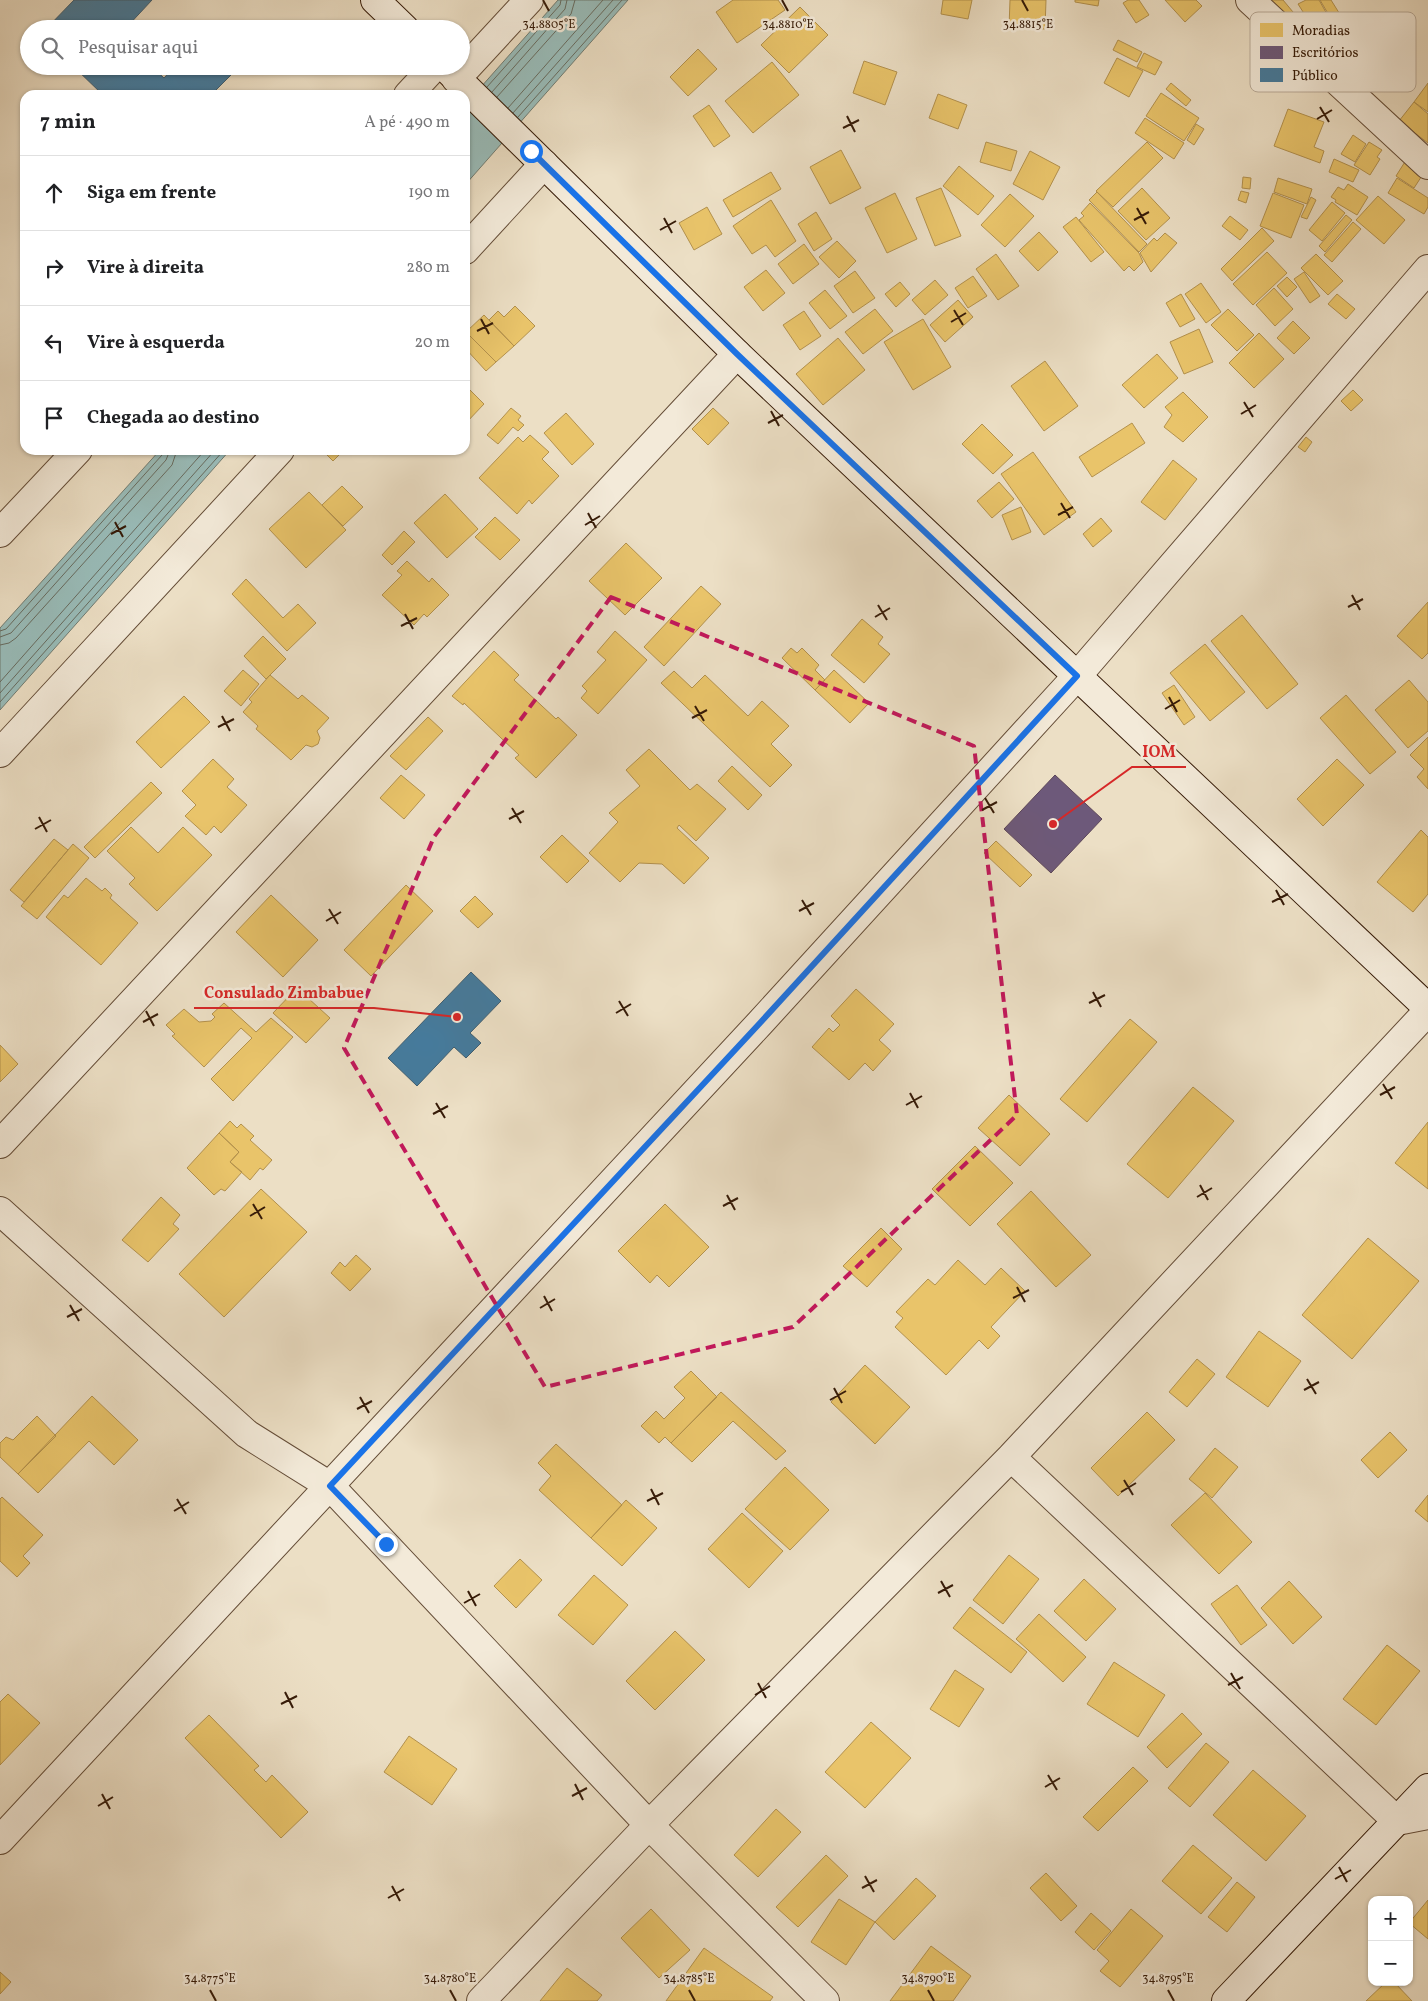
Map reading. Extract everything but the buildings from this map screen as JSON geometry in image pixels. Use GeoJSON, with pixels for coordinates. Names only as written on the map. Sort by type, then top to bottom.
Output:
{"type":"FeatureCollection","features":[{"type":"Feature","properties":{"kind":"street"},"geometry":{"type":"LineString","coordinates":[[376,0],[396,20]]}},
{"type":"Feature","properties":{"kind":"street"},"geometry":{"type":"LineString","coordinates":[[470,58],[530,0]]}},
{"type":"Feature","properties":{"kind":"street"},"geometry":{"type":"LineString","coordinates":[[1250,0],[1263,12]]}},
{"type":"Feature","properties":{"kind":"street"},"geometry":{"type":"LineString","coordinates":[[419,90],[451,76],[466,90]]}},
{"type":"Feature","properties":{"kind":"street"},"geometry":{"type":"LineString","coordinates":[[1349,92],[1428,165]]}},
{"type":"Feature","properties":{"kind":"street"},"geometry":{"type":"LineString","coordinates":[[470,94],[538,157],[737,354],[1428,1009],[1011,1457],[649,1825],[481,2001]]}},
{"type":"Feature","properties":{"kind":"street"},"geometry":{"type":"LineString","coordinates":[[470,244],[538,157]]}},
{"type":"Feature","properties":{"kind":"street"},"geometry":{"type":"LineString","coordinates":[[0,1840],[760,1023],[1077,676],[1428,270]]}},
{"type":"Feature","properties":{"kind":"street"},"geometry":{"type":"LineString","coordinates":[[0,1144],[737,354]]}},
{"type":"Feature","properties":{"kind":"street"},"geometry":{"type":"LineString","coordinates":[[0,534],[73,455]]}},
{"type":"Feature","properties":{"kind":"street"},"geometry":{"type":"LineString","coordinates":[[0,753],[275,455]]}},
{"type":"Feature","properties":{"kind":"street"},"geometry":{"type":"LineString","coordinates":[[0,1211],[247,1434],[330,1486],[649,1825],[824,2001]]}},
{"type":"Feature","properties":{"kind":"street"},"geometry":{"type":"LineString","coordinates":[[1011,1457],[1397,1820]]}},
{"type":"Feature","properties":{"kind":"street"},"geometry":{"type":"LineString","coordinates":[[1226,2001],[1428,1788]]}},
{"type":"Feature","properties":{"kind":"street"},"geometry":{"type":"LineString","coordinates":[[1397,1820],[1428,1815]]}},
{"type":"Feature","properties":{"kind":"highlighted area"},"geometry":{"type":"Polygon","coordinates":[[[611,597],[974,746],[1017,1115],[793,1327],[545,1387],[344,1048],[434,837],[611,597]]]}},
{"type":"Feature","properties":{"kind":"water"},"geometry":{"type":"Polygon","coordinates":[[[558,0],[628,0],[470,179],[470,99],[558,0]]]}},
{"type":"Feature","properties":{"kind":"water"},"geometry":{"type":"Polygon","coordinates":[[[156,455],[226,455],[0,710],[0,628],[156,455]]]}},
{"type":"Feature","properties":{"kind":"place","name":"IOM"},"geometry":{"type":"Point","coordinates":[1053,824]}},
{"type":"Feature","properties":{"kind":"place","name":"Consulado Zimbabue"},"geometry":{"type":"Point","coordinates":[457,1017]}},
{"type":"Feature","properties":{"kind":"route"},"geometry":{"type":"LineString","coordinates":[[386,1544],[330,1486],[760,1023],[1077,676],[737,354],[531,151]]}}]}
